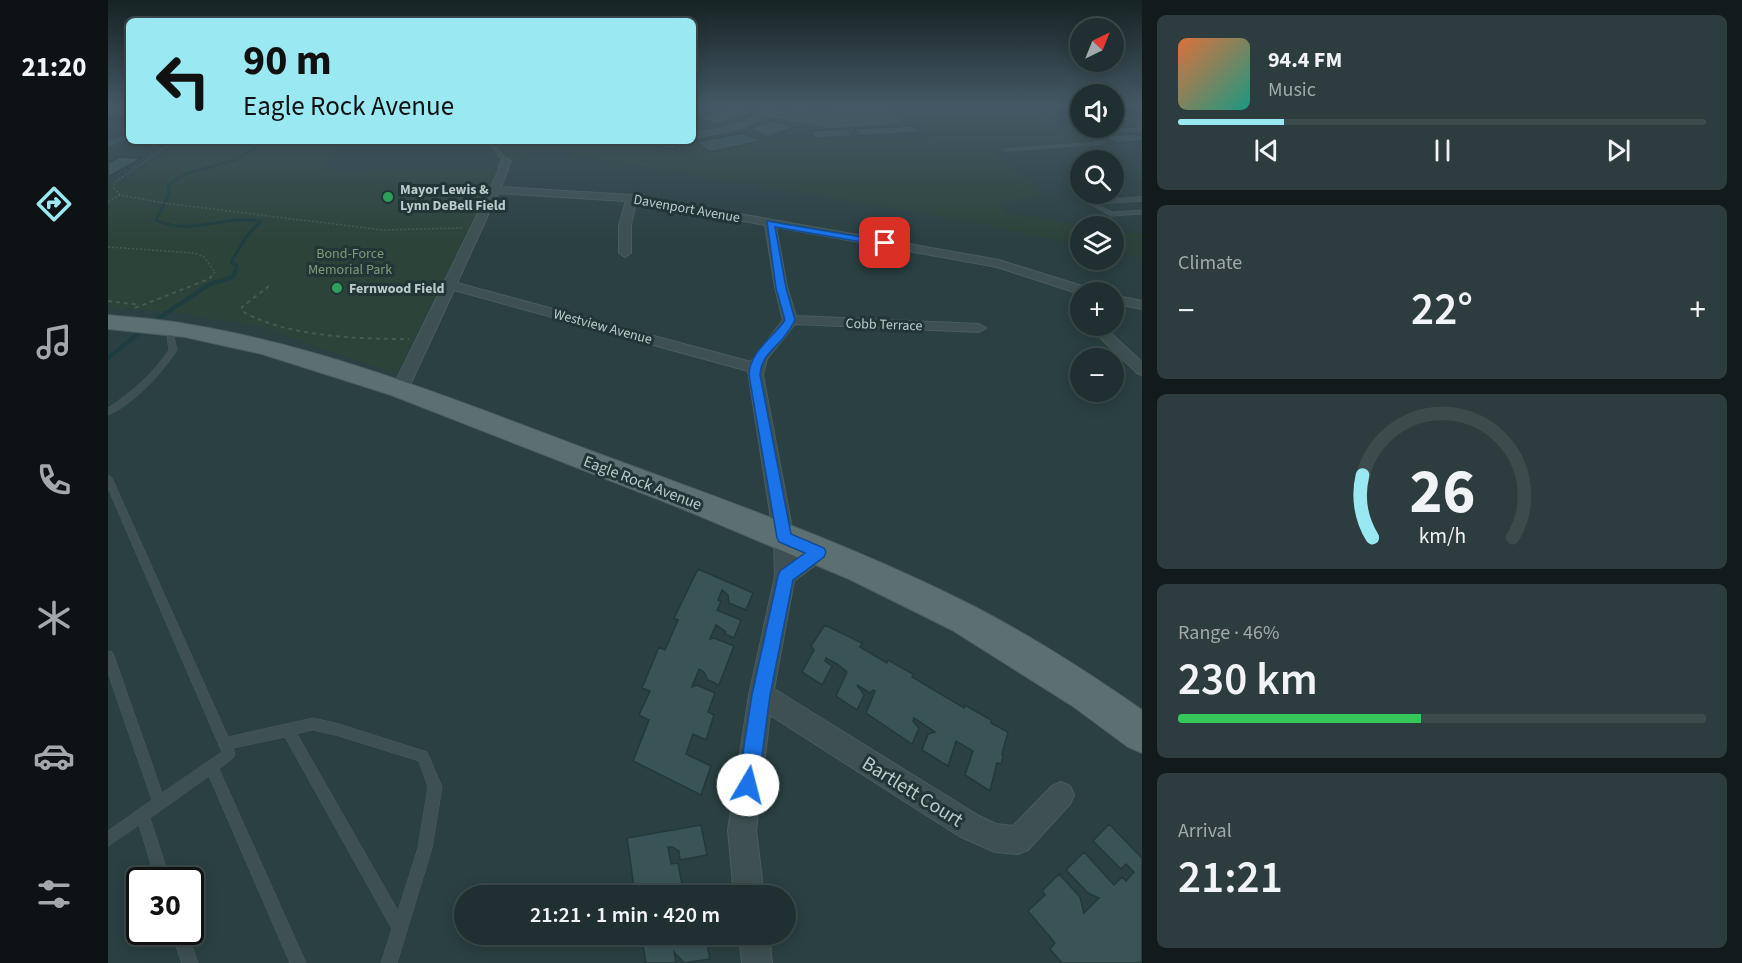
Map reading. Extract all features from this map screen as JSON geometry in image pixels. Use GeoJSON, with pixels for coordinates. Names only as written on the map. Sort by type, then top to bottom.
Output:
{"type":"FeatureCollection","features":[{"type":"Feature","properties":{"kind":"main road","name":"Eagle Rock Avenue"},"geometry":{"type":"LineString","coordinates":[[108,322],[149,318],[267,348],[400,389],[784,538],[860,569],[964,619],[1086,694],[1142,733]]}},
{"type":"Feature","properties":{"kind":"street"},"geometry":{"type":"LineString","coordinates":[[400,389],[451,285],[506,161]]}},
{"type":"Feature","properties":{"kind":"street","name":"Davenport Avenue"},"geometry":{"type":"LineString","coordinates":[[495,190],[632,198],[999,264],[1070,287]]}},
{"type":"Feature","properties":{"kind":"street"},"geometry":{"type":"LineString","coordinates":[[626,253],[625,225],[632,198]]}},
{"type":"Feature","properties":{"kind":"street"},"geometry":{"type":"LineString","coordinates":[[748,885],[742,830],[761,695],[786,576],[784,538],[755,368],[762,353],[780,335],[790,320],[781,288],[770,223]]}},
{"type":"Feature","properties":{"kind":"street","name":"Westview Avenue"},"geometry":{"type":"LineString","coordinates":[[451,285],[755,368]]}},
{"type":"Feature","properties":{"kind":"street"},"geometry":{"type":"LineString","coordinates":[[1124,301],[1142,305]]}},
{"type":"Feature","properties":{"kind":"street","name":"Cobb Terrace"},"geometry":{"type":"LineString","coordinates":[[790,320],[979,328]]}},
{"type":"Feature","properties":{"kind":"street"},"geometry":{"type":"LineString","coordinates":[[1106,336],[1142,370]]}},
{"type":"Feature","properties":{"kind":"street"},"geometry":{"type":"LineString","coordinates":[[786,576],[819,552]]}},
{"type":"Feature","properties":{"kind":"street","name":"Bartlett Court"},"geometry":{"type":"LineString","coordinates":[[761,695],[969,826],[995,838],[1018,840],[1060,795]]}},
{"type":"Feature","properties":{"kind":"street"},"geometry":{"type":"LineString","coordinates":[[756,945],[758,963]]}},
{"type":"Feature","properties":{"kind":"lane"},"geometry":{"type":"LineString","coordinates":[[496,149],[506,161]]}},
{"type":"Feature","properties":{"kind":"lane"},"geometry":{"type":"LineString","coordinates":[[1006,150],[1021,149]]}},
{"type":"Feature","properties":{"kind":"lane"},"geometry":{"type":"LineString","coordinates":[[1142,199],[1091,203],[1110,214],[1142,212]]}},
{"type":"Feature","properties":{"kind":"lane"},"geometry":{"type":"LineString","coordinates":[[108,412],[136,394],[173,350],[149,318]]}},
{"type":"Feature","properties":{"kind":"lane"},"geometry":{"type":"LineString","coordinates":[[108,478],[229,754],[108,839]]}},
{"type":"Feature","properties":{"kind":"lane"},"geometry":{"type":"LineString","coordinates":[[108,656],[159,802]]}},
{"type":"Feature","properties":{"kind":"lane"},"geometry":{"type":"LineString","coordinates":[[225,744],[313,724],[423,756],[435,787],[425,848],[389,963]]}},
{"type":"Feature","properties":{"kind":"lane"},"geometry":{"type":"LineString","coordinates":[[288,730],[400,928]]}},
{"type":"Feature","properties":{"kind":"lane"},"geometry":{"type":"LineString","coordinates":[[211,766],[298,963]]}},
{"type":"Feature","properties":{"kind":"lane"},"geometry":{"type":"LineString","coordinates":[[142,814],[159,867]]}},
{"type":"Feature","properties":{"kind":"lane"},"geometry":{"type":"LineString","coordinates":[[184,945],[190,963]]}},
{"type":"Feature","properties":{"kind":"path"},"geometry":{"type":"LineString","coordinates":[[163,149],[114,183],[114,188],[120,195],[171,204],[382,230],[464,228]]}},
{"type":"Feature","properties":{"kind":"path"},"geometry":{"type":"LineString","coordinates":[[108,202],[120,195]]}},
{"type":"Feature","properties":{"kind":"path"},"geometry":{"type":"LineString","coordinates":[[108,247],[194,253],[204,257],[214,272],[209,279],[149,318],[134,302],[108,301]]}},
{"type":"Feature","properties":{"kind":"path"},"geometry":{"type":"LineString","coordinates":[[269,286],[247,301],[242,311],[247,315],[278,324],[348,338],[420,340]]}},
{"type":"Feature","properties":{"kind":"green space","name":"Bond-Force Memorial Park"},"geometry":{"type":"Polygon","coordinates":[[[172,149],[334,149],[326,170],[499,169],[396,374],[257,326],[174,312],[108,308],[108,182],[121,184],[172,149]]]}},
{"type":"Feature","properties":{"kind":"green space"},"geometry":{"type":"Polygon","coordinates":[[[499,149],[992,149],[1044,195],[1000,204],[1006,213],[1070,223],[1070,243],[946,217],[545,150],[500,164],[499,149]]]}},
{"type":"Feature","properties":{"kind":"green space"},"geometry":{"type":"Polygon","coordinates":[[[1124,233],[1142,235],[1142,258],[1124,254],[1124,233]]]}},
{"type":"Feature","properties":{"kind":"building"},"geometry":{"type":"Polygon","coordinates":[[[706,149],[724,149],[710,152],[706,149]]]}},
{"type":"Feature","properties":{"kind":"building"},"geometry":{"type":"Polygon","coordinates":[[[119,157],[142,158],[108,177],[108,163],[119,157]]]}},
{"type":"Feature","properties":{"kind":"building"},"geometry":{"type":"Polygon","coordinates":[[[698,569],[753,593],[746,610],[729,603],[728,595],[722,590],[718,600],[721,602],[717,610],[741,620],[734,638],[725,634],[726,632],[716,625],[710,639],[714,638],[734,646],[719,685],[708,680],[704,672],[699,669],[692,687],[697,685],[715,693],[708,712],[714,715],[706,740],[693,734],[686,754],[711,766],[701,795],[633,761],[649,720],[639,715],[650,691],[642,688],[659,647],[665,650],[678,620],[674,618],[698,569]]]}},
{"type":"Feature","properties":{"kind":"building"},"geometry":{"type":"Polygon","coordinates":[[[825,625],[862,643],[860,647],[887,663],[888,660],[913,674],[912,677],[964,708],[965,705],[1008,732],[1001,764],[997,763],[990,791],[965,775],[973,751],[956,741],[948,766],[922,750],[928,734],[935,732],[914,718],[913,721],[919,728],[912,744],[866,713],[875,691],[870,693],[857,685],[864,695],[857,710],[836,696],[847,672],[837,664],[826,658],[825,661],[832,666],[822,685],[802,672],[814,650],[811,646],[825,625]]]}},
{"type":"Feature","properties":{"kind":"building"},"geometry":{"type":"Polygon","coordinates":[[[1109,824],[1142,858],[1142,961],[1140,963],[1062,963],[1050,949],[1055,943],[1028,911],[1045,895],[1042,891],[1059,874],[1080,897],[1084,913],[1099,898],[1088,893],[1066,870],[1084,852],[1114,885],[1122,877],[1126,881],[1134,872],[1126,864],[1121,869],[1093,841],[1109,824]]]}},
{"type":"Feature","properties":{"kind":"building"},"geometry":{"type":"Polygon","coordinates":[[[701,825],[707,855],[680,860],[679,851],[668,847],[671,864],[678,863],[682,884],[634,885],[627,838],[701,825]]]}},
{"type":"Feature","properties":{"kind":"building"},"geometry":{"type":"Polygon","coordinates":[[[643,945],[707,945],[710,959],[684,963],[674,952],[676,963],[646,963],[643,945]]]}},
{"type":"Feature","properties":{"kind":"waterway"},"geometry":{"type":"LineString","coordinates":[[177,179],[188,173],[235,160],[254,149]]}},
{"type":"Feature","properties":{"kind":"waterway"},"geometry":{"type":"LineString","coordinates":[[177,179],[168,186],[169,194],[156,220],[169,225],[182,226],[234,220],[261,221],[246,237],[231,262],[237,266],[234,274]]}},
{"type":"Feature","properties":{"kind":"waterway"},"geometry":{"type":"LineString","coordinates":[[151,323],[210,284],[233,277],[235,272]]}},
{"type":"Feature","properties":{"kind":"waterway"},"geometry":{"type":"LineString","coordinates":[[108,358],[144,329]]}},
{"type":"Feature","properties":{"kind":"place","name":"Mayor Lewis & Lynn DeBell Field"},"geometry":{"type":"Point","coordinates":[388,197]}},
{"type":"Feature","properties":{"kind":"place","name":"Fernwood Field"},"geometry":{"type":"Point","coordinates":[337,288]}},
{"type":"Feature","properties":{"kind":"route"},"geometry":{"type":"LineString","coordinates":[[748,785],[761,695],[786,576],[819,552],[784,538],[754,375],[757,360],[787,328],[790,320],[781,288],[770,223],[885,243]]}}]}
